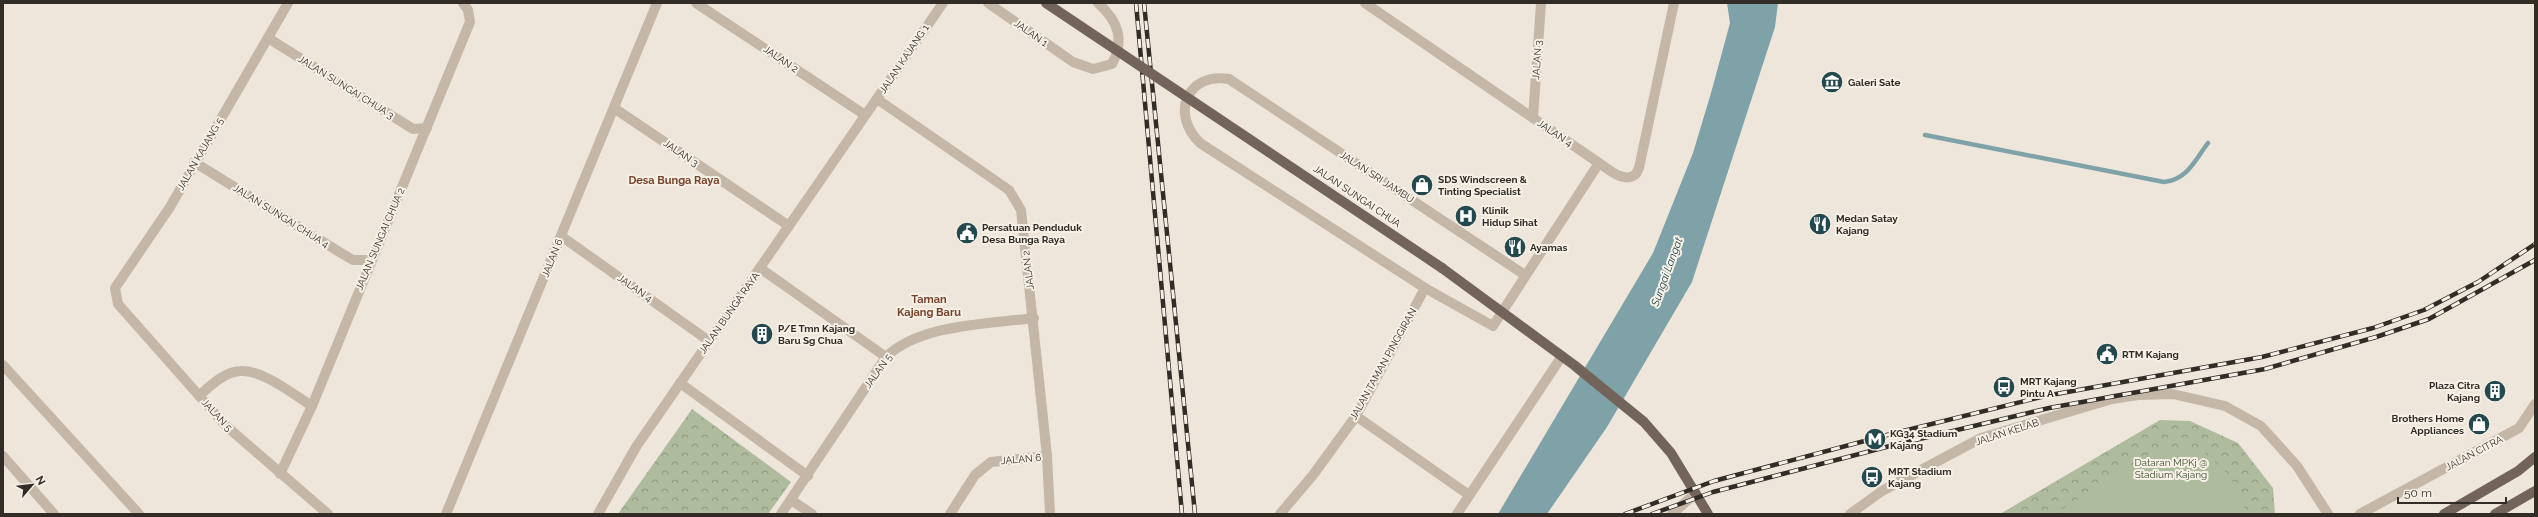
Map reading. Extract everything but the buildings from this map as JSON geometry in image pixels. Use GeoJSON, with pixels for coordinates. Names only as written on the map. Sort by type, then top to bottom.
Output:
{"type":"FeatureCollection","features":[{"type":"Feature","properties":{"kind":"main road","name":"JALAN SUNGAI CHUA"},"geometry":{"type":"LineString","coordinates":[[1046,3],[1442,268],[1574,365],[1644,422],[1671,453],[1708,514]]}},
{"type":"Feature","properties":{"kind":"main road"},"geometry":{"type":"LineString","coordinates":[[2444,514],[2518,471],[2535,457]]}},
{"type":"Feature","properties":{"kind":"main road"},"geometry":{"type":"LineString","coordinates":[[2495,514],[2535,491]]}},
{"type":"Feature","properties":{"kind":"street","name":"JALAN KAJANG 5"},"geometry":{"type":"LineString","coordinates":[[118,304],[115,288],[170,207],[194,162],[288,3]]}},
{"type":"Feature","properties":{"kind":"street","name":"JALAN SUNGAI CHUA 2"},"geometry":{"type":"LineString","coordinates":[[280,474],[312,406],[470,22],[468,10],[463,3]]}},
{"type":"Feature","properties":{"kind":"street","name":"JALAN 6"},"geometry":{"type":"LineString","coordinates":[[446,514],[657,3]]}},
{"type":"Feature","properties":{"kind":"street","name":"JALAN 2"},"geometry":{"type":"LineString","coordinates":[[696,3],[865,115]]}},
{"type":"Feature","properties":{"kind":"street","name":"JALAN KAJANG 1"},"geometry":{"type":"LineString","coordinates":[[865,115],[943,3]]}},
{"type":"Feature","properties":{"kind":"street","name":"JALAN 1"},"geometry":{"type":"LineString","coordinates":[[988,3],[1073,62],[1092,69],[1104,68],[1112,64],[1120,40],[1119,30],[1111,16],[1098,3]]}},
{"type":"Feature","properties":{"kind":"street","name":"JALAN 4"},"geometry":{"type":"LineString","coordinates":[[1365,3],[1599,163],[1622,177],[1628,178],[1636,174],[1674,3]]}},
{"type":"Feature","properties":{"kind":"street","name":"JALAN 3"},"geometry":{"type":"LineString","coordinates":[[1532,118],[1541,3]]}},
{"type":"Feature","properties":{"kind":"street","name":"JALAN SUNGAI CHUA 3"},"geometry":{"type":"LineString","coordinates":[[268,38],[413,129],[427,128]]}},
{"type":"Feature","properties":{"kind":"street","name":"JALAN SRI JAMBU"},"geometry":{"type":"LineString","coordinates":[[1425,288],[1200,143],[1192,135],[1186,123],[1184,112],[1188,97],[1206,80],[1217,77],[1229,79],[1525,275]]}},
{"type":"Feature","properties":{"kind":"street","name":"JALAN 2"},"geometry":{"type":"LineString","coordinates":[[877,99],[1009,190],[1021,210],[1034,318],[1047,456],[1050,514]]}},
{"type":"Feature","properties":{"kind":"street","name":"JALAN 3"},"geometry":{"type":"LineString","coordinates":[[614,108],[789,226]]}},
{"type":"Feature","properties":{"kind":"street","name":"JALAN BUNGA RAYA"},"geometry":{"type":"LineString","coordinates":[[598,514],[636,447],[865,115]]}},
{"type":"Feature","properties":{"kind":"street","name":"JALAN SUNGAI CHUA 4"},"geometry":{"type":"LineString","coordinates":[[194,162],[353,260],[371,260]]}},
{"type":"Feature","properties":{"kind":"street"},"geometry":{"type":"LineString","coordinates":[[1425,288],[1493,326],[1599,163]]}},
{"type":"Feature","properties":{"kind":"street","name":"JALAN 4"},"geometry":{"type":"LineString","coordinates":[[561,236],[709,341]]}},
{"type":"Feature","properties":{"kind":"street"},"geometry":{"type":"LineString","coordinates":[[760,268],[886,357]]}},
{"type":"Feature","properties":{"kind":"street","name":"JALAN TAMAN PINGGIRAN"},"geometry":{"type":"LineString","coordinates":[[1280,514],[1313,475],[1356,416],[1425,288]]}},
{"type":"Feature","properties":{"kind":"street","name":"JALAN 5"},"geometry":{"type":"LineString","coordinates":[[118,304],[225,426],[328,514]]}},
{"type":"Feature","properties":{"kind":"street","name":"JALAN 5"},"geometry":{"type":"LineString","coordinates":[[781,514],[808,476],[886,357],[905,342],[932,332],[1034,318]]}},
{"type":"Feature","properties":{"kind":"street"},"geometry":{"type":"LineString","coordinates":[[1457,514],[1562,356]]}},
{"type":"Feature","properties":{"kind":"street"},"geometry":{"type":"LineString","coordinates":[[3,366],[139,514]]}},
{"type":"Feature","properties":{"kind":"street"},"geometry":{"type":"LineString","coordinates":[[199,396],[225,375],[240,371],[255,373],[272,381],[312,406]]}},
{"type":"Feature","properties":{"kind":"street"},"geometry":{"type":"LineString","coordinates":[[680,383],[808,476]]}},
{"type":"Feature","properties":{"kind":"street","name":"JALAN KELAB"},"geometry":{"type":"LineString","coordinates":[[1850,514],[1882,491],[1977,440],[2112,400],[2138,395],[2172,394],[2225,406],[2261,426],[2276,442],[2314,490],[2328,514]]}},
{"type":"Feature","properties":{"kind":"street","name":"JALAN CITRA"},"geometry":{"type":"LineString","coordinates":[[2360,514],[2519,428],[2535,404]]}},
{"type":"Feature","properties":{"kind":"street"},"geometry":{"type":"LineString","coordinates":[[1356,416],[1469,495]]}},
{"type":"Feature","properties":{"kind":"street"},"geometry":{"type":"LineString","coordinates":[[3,456],[54,514]]}},
{"type":"Feature","properties":{"kind":"street","name":"JALAN 6"},"geometry":{"type":"LineString","coordinates":[[950,514],[975,475],[991,462],[1047,456]]}},
{"type":"Feature","properties":{"kind":"street"},"geometry":{"type":"LineString","coordinates":[[1672,514],[1696,493]]}},
{"type":"Feature","properties":{"kind":"street"},"geometry":{"type":"LineString","coordinates":[[791,500],[812,514]]}},
{"type":"Feature","properties":{"kind":"green space"},"geometry":{"type":"Polygon","coordinates":[[[692,409],[791,482],[768,514],[618,514],[692,409]]]}},
{"type":"Feature","properties":{"kind":"green space","name":"Dataran MPKj @ Stadium Kajang"},"geometry":{"type":"Polygon","coordinates":[[[2160,420],[2190,421],[2238,443],[2273,488],[2275,514],[2000,514],[2160,420]]]}},
{"type":"Feature","properties":{"kind":"green space"},"geometry":{"type":"Polygon","coordinates":[[[2161,447],[2202,450],[2230,476],[2247,514],[2055,514],[2161,447]]]}},
{"type":"Feature","properties":{"kind":"water","name":"Sungai Langat"},"geometry":{"type":"Polygon","coordinates":[[[1727,3],[1778,3],[1775,27],[1692,282],[1607,427],[1547,514],[1498,514],[1653,253],[1693,153],[1711,93],[1730,23],[1727,3]]]}},
{"type":"Feature","properties":{"kind":"waterway"},"geometry":{"type":"LineString","coordinates":[[1925,135],[2164,182],[2172,180],[2185,173],[2208,143]]}},
{"type":"Feature","properties":{"kind":"railway"},"geometry":{"type":"LineString","coordinates":[[1136,3],[1182,514]]}},
{"type":"Feature","properties":{"kind":"railway"},"geometry":{"type":"LineString","coordinates":[[1144,3],[1195,514]]}},
{"type":"Feature","properties":{"kind":"railway"},"geometry":{"type":"LineString","coordinates":[[1625,514],[1714,481],[1887,435],[2045,396],[2262,357],[2373,328],[2424,310],[2478,282],[2535,244]]}},
{"type":"Feature","properties":{"kind":"railway"},"geometry":{"type":"LineString","coordinates":[[1652,514],[1713,492],[1890,446],[2049,408],[2265,369],[2376,337],[2429,319],[2535,260]]}},
{"type":"Feature","properties":{"kind":"place","name":"Galeri Sate"},"geometry":{"type":"Point","coordinates":[1832,82]}},
{"type":"Feature","properties":{"kind":"place","name":"SDS Windscreen & Tinting Specialist"},"geometry":{"type":"Point","coordinates":[1422,185]}},
{"type":"Feature","properties":{"kind":"place","name":"Klinik Hidup Sihat"},"geometry":{"type":"Point","coordinates":[1466,216]}},
{"type":"Feature","properties":{"kind":"place","name":"Medan Satay Kajang"},"geometry":{"type":"Point","coordinates":[1820,224]}},
{"type":"Feature","properties":{"kind":"place","name":"Persatuan Penduduk Desa Bunga Raya"},"geometry":{"type":"Point","coordinates":[967,233]}},
{"type":"Feature","properties":{"kind":"place","name":"Ayamas"},"geometry":{"type":"Point","coordinates":[1515,247]}},
{"type":"Feature","properties":{"kind":"place","name":"P/E Tmn Kajang Baru Sg Chua"},"geometry":{"type":"Point","coordinates":[762,334]}},
{"type":"Feature","properties":{"kind":"place","name":"RTM Kajang"},"geometry":{"type":"Point","coordinates":[2107,354]}},
{"type":"Feature","properties":{"kind":"place","name":"MRT Kajang Pintu A"},"geometry":{"type":"Point","coordinates":[2004,387]}},
{"type":"Feature","properties":{"kind":"place","name":"Plaza Citra Kajang"},"geometry":{"type":"Point","coordinates":[2495,391]}},
{"type":"Feature","properties":{"kind":"place","name":"Brothers Home Appliances"},"geometry":{"type":"Point","coordinates":[2479,424]}},
{"type":"Feature","properties":{"kind":"place","name":"KG34 Stadium Kajang"},"geometry":{"type":"Point","coordinates":[1875,439]}},
{"type":"Feature","properties":{"kind":"place","name":"MRT Stadium Kajang"},"geometry":{"type":"Point","coordinates":[1872,477]}},
{"type":"Feature","properties":{"kind":"district","name":"Desa Bunga Raya"},"geometry":{"type":"Point","coordinates":[674,180]}},
{"type":"Feature","properties":{"kind":"district","name":"Taman Kajang Baru"},"geometry":{"type":"Point","coordinates":[929,305]}}]}
